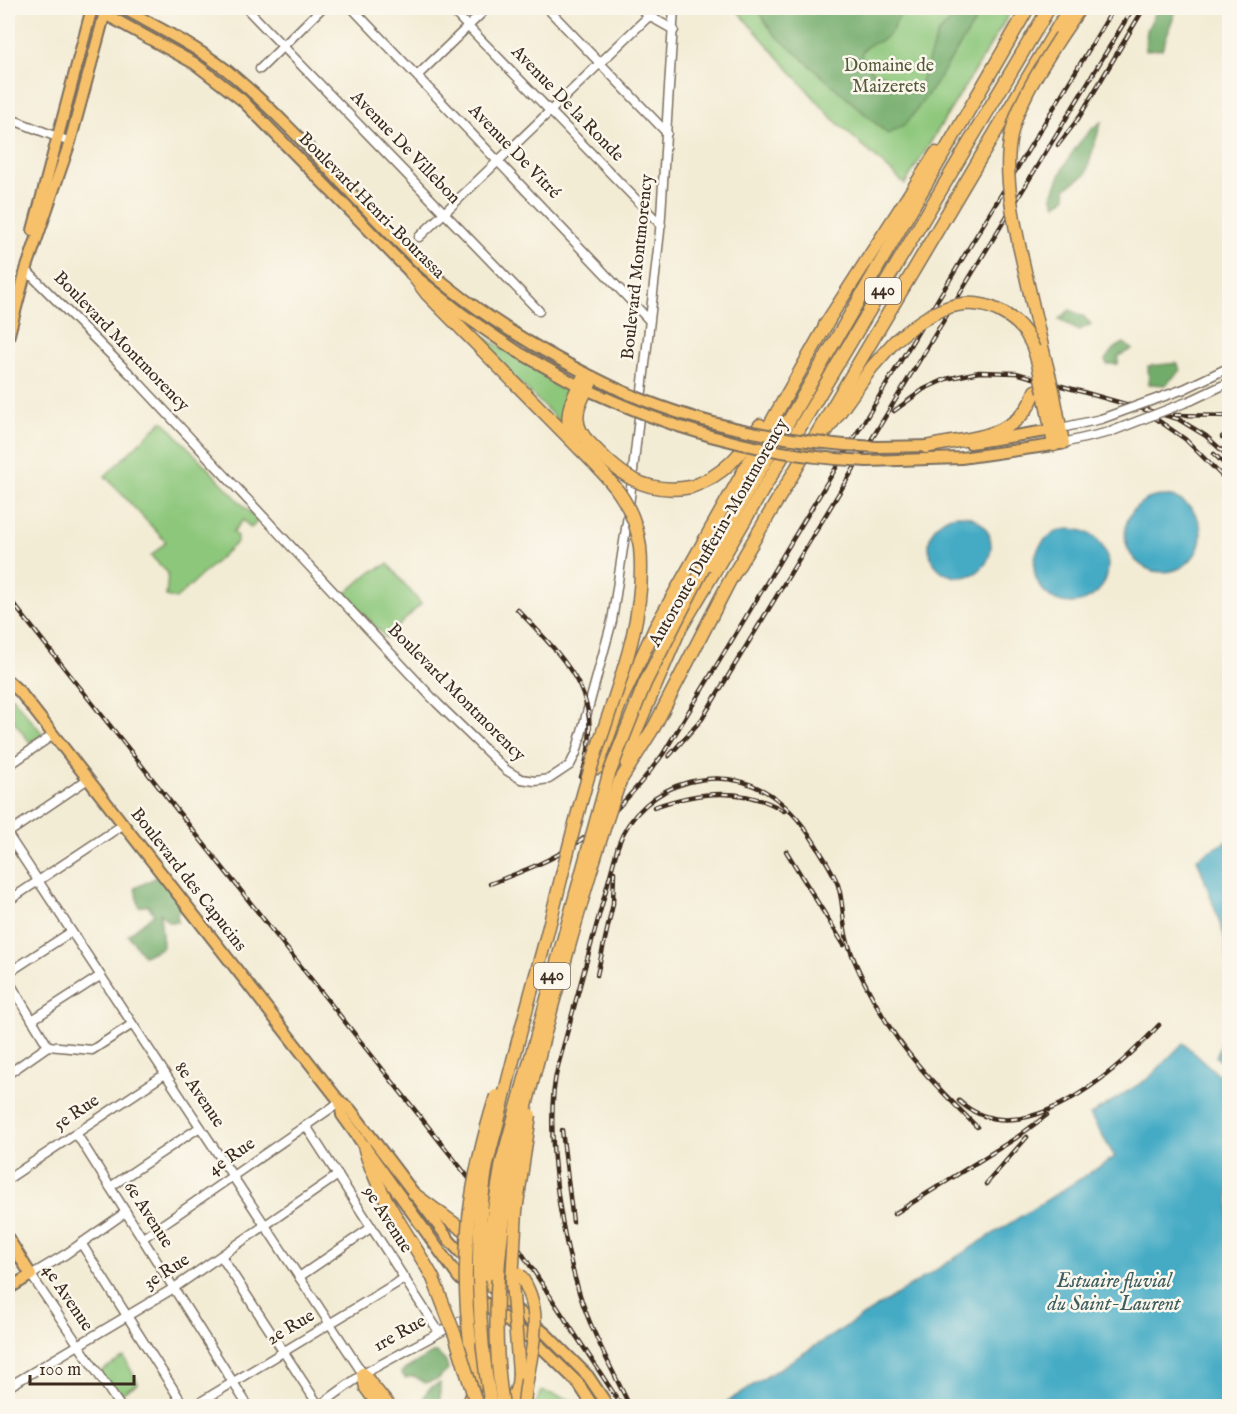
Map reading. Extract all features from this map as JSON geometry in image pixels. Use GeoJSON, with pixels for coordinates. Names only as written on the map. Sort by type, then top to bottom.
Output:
{"type":"FeatureCollection","features":[{"type":"Feature","properties":{"kind":"highway","name":"Autoroute Dufferin-Montmorency"},"geometry":{"type":"LineString","coordinates":[[491,1403],[486,1318],[496,1195],[514,1116],[609,774],[645,683],[704,567],[1028,8]]}},
{"type":"Feature","properties":{"kind":"highway","name":"Autoroute Dufferin-Montmorency"},"geometry":{"type":"LineString","coordinates":[[503,1407],[498,1356],[499,1247],[510,1173],[538,1060],[598,844],[636,731],[704,567],[1049,8]]}},
{"type":"Feature","properties":{"kind":"highway"},"geometry":{"type":"LineString","coordinates":[[620,781],[654,727],[729,582],[1070,8]]}},
{"type":"Feature","properties":{"kind":"highway"},"geometry":{"type":"LineString","coordinates":[[1044,391],[1007,179],[1006,159],[1011,131],[1026,92],[1080,8]]}},
{"type":"Feature","properties":{"kind":"highway"},"geometry":{"type":"LineString","coordinates":[[589,376],[577,411],[580,443],[637,483],[664,489],[691,487],[718,475],[741,455],[929,163],[968,111]]}},
{"type":"Feature","properties":{"kind":"highway"},"geometry":{"type":"LineString","coordinates":[[411,273],[427,294],[580,443],[624,497],[638,535],[640,564],[635,614],[625,663],[585,786],[524,1012],[485,1174],[481,1214],[482,1345],[491,1403]]}},
{"type":"Feature","properties":{"kind":"highway"},"geometry":{"type":"LineString","coordinates":[[767,518],[851,395],[895,341],[938,310],[951,306],[983,305],[1006,315],[1023,330],[1035,351],[1059,444]]}},
{"type":"Feature","properties":{"kind":"highway"},"geometry":{"type":"LineString","coordinates":[[577,821],[621,701],[655,628],[704,567],[829,320]]}},
{"type":"Feature","properties":{"kind":"highway"},"geometry":{"type":"LineString","coordinates":[[926,447],[990,435],[1012,425],[1044,391]]}},
{"type":"Feature","properties":{"kind":"highway"},"geometry":{"type":"LineString","coordinates":[[468,1407],[476,1384],[465,1273],[470,1196],[480,1147],[524,1012]]}},
{"type":"Feature","properties":{"kind":"highway"},"geometry":{"type":"LineString","coordinates":[[510,1407],[518,1385],[519,1373],[512,1282],[514,1247],[538,1060]]}},
{"type":"Feature","properties":{"kind":"highway"},"geometry":{"type":"LineString","coordinates":[[364,1146],[369,1165],[393,1215],[433,1278],[455,1335],[477,1407]]}},
{"type":"Feature","properties":{"kind":"highway"},"geometry":{"type":"LineString","coordinates":[[414,1194],[456,1227],[505,1258],[519,1274],[534,1300],[537,1322],[524,1407]]}},
{"type":"Feature","properties":{"kind":"highway"},"geometry":{"type":"LineString","coordinates":[[363,1374],[366,1388],[379,1407]]}},
{"type":"Feature","properties":{"kind":"highway"},"geometry":{"type":"LineString","coordinates":[[363,1374],[389,1407]]}},
{"type":"Feature","properties":{"kind":"main road","name":"Boulevard Henri-Bourassa"},"geometry":{"type":"LineString","coordinates":[[93,8],[106,11],[194,63],[242,100],[411,273],[488,334],[583,388],[660,420],[728,440],[797,454],[867,461],[961,458],[1059,444]]}},
{"type":"Feature","properties":{"kind":"main road"},"geometry":{"type":"LineString","coordinates":[[26,270],[30,243],[93,8]]}},
{"type":"Feature","properties":{"kind":"main road","name":"Boulevard Henri-Bourassa"},"geometry":{"type":"LineString","coordinates":[[123,8],[192,48],[235,77],[437,277],[509,329],[589,376],[624,392],[710,422],[762,434],[827,444],[926,447],[996,440],[1056,429]]}},
{"type":"Feature","properties":{"kind":"main road"},"geometry":{"type":"LineString","coordinates":[[8,339],[26,270],[70,142],[106,11]]}},
{"type":"Feature","properties":{"kind":"main road","name":"Boulevard des Capucins"},"geometry":{"type":"LineString","coordinates":[[8,681],[20,692],[340,1102],[350,1109],[450,1241],[501,1297],[546,1334],[581,1369],[608,1407]]}},
{"type":"Feature","properties":{"kind":"main road","name":"Boulevard des Capucins"},"geometry":{"type":"LineString","coordinates":[[340,1102],[342,1115],[447,1262],[489,1307],[539,1345],[578,1383],[593,1407]]}},
{"type":"Feature","properties":{"kind":"main road","name":"4e Avenue"},"geometry":{"type":"LineString","coordinates":[[8,1238],[31,1275]]}},
{"type":"Feature","properties":{"kind":"main road"},"geometry":{"type":"LineString","coordinates":[[8,1289],[31,1275]]}},
{"type":"Feature","properties":{"kind":"main road"},"geometry":{"type":"LineString","coordinates":[[477,1312],[498,1314]]}},
{"type":"Feature","properties":{"kind":"street","name":"Avenue De Villebon"},"geometry":{"type":"LineString","coordinates":[[246,8],[539,311]]}},
{"type":"Feature","properties":{"kind":"street"},"geometry":{"type":"LineString","coordinates":[[260,69],[322,8]]}},
{"type":"Feature","properties":{"kind":"street","name":"Avenue De Vitré"},"geometry":{"type":"LineString","coordinates":[[352,8],[649,320]]}},
{"type":"Feature","properties":{"kind":"street","name":"Avenue De la Ronde"},"geometry":{"type":"LineString","coordinates":[[450,8],[661,225]]}},
{"type":"Feature","properties":{"kind":"street"},"geometry":{"type":"LineString","coordinates":[[418,75],[487,8]]}},
{"type":"Feature","properties":{"kind":"street"},"geometry":{"type":"LineString","coordinates":[[547,8],[667,133]]}},
{"type":"Feature","properties":{"kind":"street"},"geometry":{"type":"LineString","coordinates":[[640,8],[649,16],[674,30]]}},
{"type":"Feature","properties":{"kind":"street","name":"Boulevard Montmorency"},"geometry":{"type":"LineString","coordinates":[[26,270],[138,382],[437,703],[506,770],[514,776],[535,781],[555,776],[570,765],[576,753],[607,644],[628,515],[661,225],[674,8]]}},
{"type":"Feature","properties":{"kind":"street"},"geometry":{"type":"LineString","coordinates":[[419,237],[649,16]]}},
{"type":"Feature","properties":{"kind":"street"},"geometry":{"type":"LineString","coordinates":[[8,118],[57,139],[70,142]]}},
{"type":"Feature","properties":{"kind":"street","name":"Boulevard Henri-Bourassa"},"geometry":{"type":"LineString","coordinates":[[1056,429],[1101,419],[1184,389],[1230,367]]}},
{"type":"Feature","properties":{"kind":"street","name":"Boulevard Henri-Bourassa"},"geometry":{"type":"LineString","coordinates":[[1059,444],[1110,432],[1192,400],[1230,382]]}},
{"type":"Feature","properties":{"kind":"street"},"geometry":{"type":"LineString","coordinates":[[8,766],[53,735]]}},
{"type":"Feature","properties":{"kind":"street"},"geometry":{"type":"LineString","coordinates":[[8,834],[88,779]]}},
{"type":"Feature","properties":{"kind":"street"},"geometry":{"type":"LineString","coordinates":[[8,901],[124,824]]}},
{"type":"Feature","properties":{"kind":"street","name":"8e Avenue"},"geometry":{"type":"LineString","coordinates":[[8,834],[131,1025],[234,1176],[363,1374]]}},
{"type":"Feature","properties":{"kind":"street"},"geometry":{"type":"LineString","coordinates":[[8,974],[71,932]]}},
{"type":"Feature","properties":{"kind":"street"},"geometry":{"type":"LineString","coordinates":[[32,1020],[100,976]]}},
{"type":"Feature","properties":{"kind":"street"},"geometry":{"type":"LineString","coordinates":[[8,980],[48,1046]]}},
{"type":"Feature","properties":{"kind":"street"},"geometry":{"type":"LineString","coordinates":[[8,1074],[48,1046],[92,1050],[131,1025]]}},
{"type":"Feature","properties":{"kind":"street","name":"5e Rue"},"geometry":{"type":"LineString","coordinates":[[8,1179],[165,1074]]}},
{"type":"Feature","properties":{"kind":"street","name":"4e Rue"},"geometry":{"type":"LineString","coordinates":[[143,1238],[340,1102]]}},
{"type":"Feature","properties":{"kind":"street","name":"9e Avenue"},"geometry":{"type":"LineString","coordinates":[[306,1126],[439,1332]]}},
{"type":"Feature","properties":{"kind":"street"},"geometry":{"type":"LineString","coordinates":[[110,1186],[200,1127]]}},
{"type":"Feature","properties":{"kind":"street","name":"6e Avenue"},"geometry":{"type":"LineString","coordinates":[[76,1133],[248,1407]]}},
{"type":"Feature","properties":{"kind":"street","name":"3e Rue"},"geometry":{"type":"LineString","coordinates":[[8,1388],[174,1288],[338,1175]]}},
{"type":"Feature","properties":{"kind":"street"},"geometry":{"type":"LineString","coordinates":[[31,1275],[126,1212]]}},
{"type":"Feature","properties":{"kind":"street"},"geometry":{"type":"LineString","coordinates":[[299,1277],[372,1227]]}},
{"type":"Feature","properties":{"kind":"street"},"geometry":{"type":"LineString","coordinates":[[81,1243],[184,1407]]}},
{"type":"Feature","properties":{"kind":"street"},"geometry":{"type":"LineString","coordinates":[[221,1256],[319,1406]]}},
{"type":"Feature","properties":{"kind":"street","name":"4e Avenue"},"geometry":{"type":"LineString","coordinates":[[31,1275],[120,1407]]}},
{"type":"Feature","properties":{"kind":"street","name":"2e Rue"},"geometry":{"type":"LineString","coordinates":[[194,1407],[405,1278]]}},
{"type":"Feature","properties":{"kind":"street","name":"1re Rue"},"geometry":{"type":"LineString","coordinates":[[319,1406],[363,1374],[489,1307],[501,1297]]}},
{"type":"Feature","properties":{"kind":"green space","name":"Domaine de Maizerets"},"geometry":{"type":"Polygon","coordinates":[[[735,8],[1013,8],[905,184],[831,117],[735,8]]]}},
{"type":"Feature","properties":{"kind":"green space"},"geometry":{"type":"Polygon","coordinates":[[[756,8],[908,8],[901,14],[889,34],[865,48],[861,56],[873,72],[913,87],[920,84],[938,33],[966,8],[984,8],[934,86],[906,124],[888,134],[773,33],[756,8]]]}},
{"type":"Feature","properties":{"kind":"green space"},"geometry":{"type":"Polygon","coordinates":[[[1158,8],[1177,8],[1162,49],[1145,50],[1147,30],[1158,8]]]}},
{"type":"Feature","properties":{"kind":"green space"},"geometry":{"type":"Polygon","coordinates":[[[1101,122],[1086,174],[1066,188],[1066,197],[1056,205],[1052,196],[1065,165],[1077,145],[1101,122]]]}},
{"type":"Feature","properties":{"kind":"green space"},"geometry":{"type":"Polygon","coordinates":[[[1070,310],[1083,316],[1091,324],[1078,331],[1059,319],[1070,310]]]}},
{"type":"Feature","properties":{"kind":"green space"},"geometry":{"type":"Polygon","coordinates":[[[470,328],[570,390],[565,427],[468,332],[470,328]]]}},
{"type":"Feature","properties":{"kind":"green space"},"geometry":{"type":"Polygon","coordinates":[[[1124,343],[1132,349],[1119,356],[1118,364],[1107,364],[1105,360],[1113,349],[1124,343]]]}},
{"type":"Feature","properties":{"kind":"green space"},"geometry":{"type":"Polygon","coordinates":[[[1177,363],[1181,370],[1165,385],[1149,384],[1148,366],[1177,363]]]}},
{"type":"Feature","properties":{"kind":"green space"},"geometry":{"type":"Polygon","coordinates":[[[161,422],[164,422],[258,521],[251,528],[243,520],[233,532],[237,536],[237,542],[176,599],[166,596],[168,573],[151,556],[166,542],[105,476],[161,422]]]}},
{"type":"Feature","properties":{"kind":"green space"},"geometry":{"type":"Polygon","coordinates":[[[388,564],[421,604],[386,638],[345,594],[369,573],[388,564]]]}},
{"type":"Feature","properties":{"kind":"green space"},"geometry":{"type":"Polygon","coordinates":[[[8,692],[43,734],[30,743],[8,713],[8,692]]]}},
{"type":"Feature","properties":{"kind":"green space"},"geometry":{"type":"Polygon","coordinates":[[[161,875],[182,908],[177,914],[178,922],[169,922],[160,913],[163,947],[144,956],[128,935],[154,914],[148,905],[139,907],[135,888],[161,875]]]}},
{"type":"Feature","properties":{"kind":"green space"},"geometry":{"type":"Polygon","coordinates":[[[432,1353],[437,1353],[446,1362],[448,1370],[438,1379],[425,1383],[414,1376],[405,1378],[401,1372],[432,1353]]]}},
{"type":"Feature","properties":{"kind":"green space"},"geometry":{"type":"Polygon","coordinates":[[[124,1357],[138,1383],[115,1398],[98,1373],[124,1357]]]}},
{"type":"Feature","properties":{"kind":"green space"},"geometry":{"type":"Polygon","coordinates":[[[440,1383],[440,1405],[424,1406],[423,1402],[427,1392],[440,1383]]]}},
{"type":"Feature","properties":{"kind":"green space"},"geometry":{"type":"Polygon","coordinates":[[[542,1391],[578,1402],[580,1406],[534,1406],[542,1391]]]}},
{"type":"Feature","properties":{"kind":"water"},"geometry":{"type":"Polygon","coordinates":[[[1163,496],[1177,499],[1190,507],[1198,520],[1201,534],[1198,548],[1190,561],[1177,569],[1163,572],[1149,569],[1136,561],[1128,548],[1125,534],[1128,520],[1136,507],[1149,499],[1163,496]]]}},
{"type":"Feature","properties":{"kind":"water"},"geometry":{"type":"Polygon","coordinates":[[[960,515],[972,517],[982,524],[989,534],[991,546],[989,558],[982,568],[972,575],[960,577],[948,575],[938,568],[931,558],[929,546],[931,534],[938,524],[948,517],[960,515]]]}},
{"type":"Feature","properties":{"kind":"water"},"geometry":{"type":"Polygon","coordinates":[[[1071,529],[1085,532],[1097,540],[1105,552],[1108,566],[1105,580],[1097,592],[1085,600],[1071,603],[1057,600],[1045,592],[1037,580],[1034,566],[1037,552],[1045,540],[1057,532],[1071,529]]]}},
{"type":"Feature","properties":{"kind":"water"},"geometry":{"type":"Polygon","coordinates":[[[1229,840],[1229,969],[1224,935],[1197,858],[1229,840]]]}},
{"type":"Feature","properties":{"kind":"water"},"geometry":{"type":"Polygon","coordinates":[[[1229,1021],[1230,1069],[1216,1057],[1229,1021]]]}},
{"type":"Feature","properties":{"kind":"water","name":"Estuaire fluvial du Saint-Laurent"},"geometry":{"type":"Polygon","coordinates":[[[1183,1043],[1229,1084],[1229,1406],[720,1406],[1115,1157],[1090,1115],[1149,1078],[1183,1043]]]}},
{"type":"Feature","properties":{"kind":"railway"},"geometry":{"type":"LineString","coordinates":[[490,884],[552,858],[584,838],[621,805],[663,754],[1114,8]]}},
{"type":"Feature","properties":{"kind":"railway"},"geometry":{"type":"LineString","coordinates":[[669,756],[702,719],[1133,8]]}},
{"type":"Feature","properties":{"kind":"railway"},"geometry":{"type":"LineString","coordinates":[[1058,145],[1078,119],[1144,8]]}},
{"type":"Feature","properties":{"kind":"railway"},"geometry":{"type":"LineString","coordinates":[[894,411],[924,389],[946,379],[979,372],[1016,373],[1178,419],[1206,436],[1230,458]]}},
{"type":"Feature","properties":{"kind":"railway"},"geometry":{"type":"LineString","coordinates":[[1175,415],[1230,416]]}},
{"type":"Feature","properties":{"kind":"railway"},"geometry":{"type":"LineString","coordinates":[[1152,416],[1185,439],[1230,484]]}},
{"type":"Feature","properties":{"kind":"railway"},"geometry":{"type":"LineString","coordinates":[[1222,437],[1230,432]]}},
{"type":"Feature","properties":{"kind":"railway"},"geometry":{"type":"LineString","coordinates":[[1214,454],[1230,469]]}},
{"type":"Feature","properties":{"kind":"railway"},"geometry":{"type":"LineString","coordinates":[[8,597],[491,1206],[622,1406]]}},
{"type":"Feature","properties":{"kind":"railway"},"geometry":{"type":"LineString","coordinates":[[517,609],[567,665],[586,704],[590,726],[588,750],[581,777]]}},
{"type":"Feature","properties":{"kind":"railway"},"geometry":{"type":"LineString","coordinates":[[630,1406],[597,1338],[578,1289],[563,1226],[552,1123],[558,1066],[618,846],[629,824],[645,805],[666,791],[689,782],[730,779],[747,783],[764,791],[792,813],[805,828],[836,880],[851,952],[889,1026],[911,1057],[977,1127]]}},
{"type":"Feature","properties":{"kind":"railway"},"geometry":{"type":"LineString","coordinates":[[654,807],[686,798],[720,794],[753,798],[784,811]]}},
{"type":"Feature","properties":{"kind":"railway"},"geometry":{"type":"LineString","coordinates":[[786,851],[844,945]]}},
{"type":"Feature","properties":{"kind":"railway"},"geometry":{"type":"LineString","coordinates":[[597,975],[613,904],[614,872]]}},
{"type":"Feature","properties":{"kind":"railway"},"geometry":{"type":"LineString","coordinates":[[959,1101],[984,1116],[1010,1119],[1038,1114],[1067,1101],[1094,1084],[1119,1064],[1159,1025]]}},
{"type":"Feature","properties":{"kind":"railway"},"geometry":{"type":"LineString","coordinates":[[894,1214],[1016,1138],[1047,1115]]}},
{"type":"Feature","properties":{"kind":"railway"},"geometry":{"type":"LineString","coordinates":[[562,1130],[573,1222]]}},
{"type":"Feature","properties":{"kind":"railway"},"geometry":{"type":"LineString","coordinates":[[986,1184],[1027,1137]]}}]}
